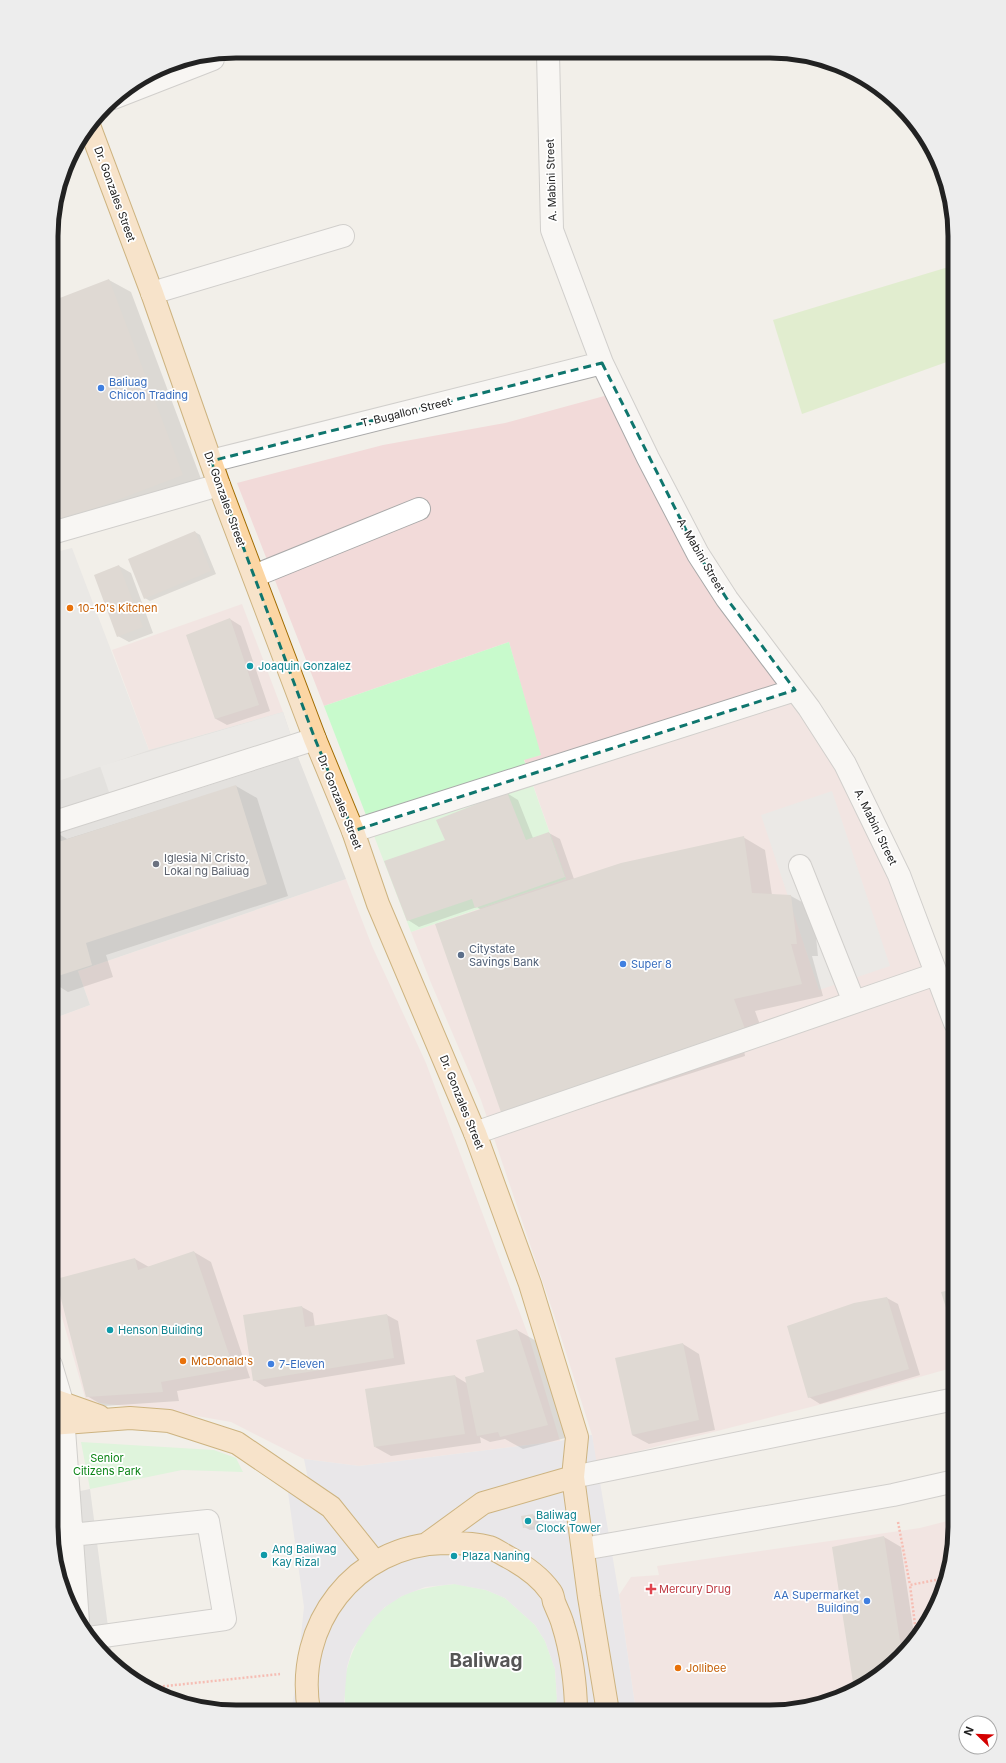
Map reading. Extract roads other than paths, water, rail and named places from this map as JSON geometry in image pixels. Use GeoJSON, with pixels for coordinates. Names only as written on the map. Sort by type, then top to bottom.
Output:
{"type":"FeatureCollection","features":[{"type":"Feature","properties":{"kind":"main road","name":"Dr. Gonzales Street"},"geometry":{"type":"LineString","coordinates":[[92,132],[152,293],[219,485],[314,740],[353,831],[378,904],[476,1133],[530,1284],[577,1437],[573,1478],[607,1705]]}},
{"type":"Feature","properties":{"kind":"main road"},"geometry":{"type":"LineString","coordinates":[[58,1412],[108,1419],[130,1418],[169,1421],[237,1443],[331,1507],[375,1562]]}},
{"type":"Feature","properties":{"kind":"main road"},"geometry":{"type":"LineString","coordinates":[[428,1543],[483,1503],[573,1478]]}},
{"type":"Feature","properties":{"kind":"main road"},"geometry":{"type":"LineString","coordinates":[[309,1705],[307,1665],[313,1640],[323,1616],[349,1581],[375,1562],[400,1549],[428,1543],[457,1543],[489,1547],[518,1563],[543,1582],[552,1592],[563,1624],[572,1669],[575,1705]]}},
{"type":"Feature","properties":{"kind":"street","name":"A. Mabini Street"},"geometry":{"type":"LineString","coordinates":[[548,58],[552,230],[602,363],[648,458],[698,554],[727,599],[809,708],[845,764],[899,875],[948,1005]]}},
{"type":"Feature","properties":{"kind":"street"},"geometry":{"type":"LineString","coordinates":[[135,89],[210,60]]}},
{"type":"Feature","properties":{"kind":"street"},"geometry":{"type":"LineString","coordinates":[[152,293],[343,236]]}},
{"type":"Feature","properties":{"kind":"street","name":"T. Bugallon Street"},"geometry":{"type":"LineString","coordinates":[[211,461],[602,363]]}},
{"type":"Feature","properties":{"kind":"street"},"geometry":{"type":"LineString","coordinates":[[58,531],[219,485]]}},
{"type":"Feature","properties":{"kind":"street"},"geometry":{"type":"LineString","coordinates":[[254,576],[418,509]]}},
{"type":"Feature","properties":{"kind":"street"},"geometry":{"type":"LineString","coordinates":[[353,831],[795,690]]}},
{"type":"Feature","properties":{"kind":"street"},"geometry":{"type":"LineString","coordinates":[[58,821],[314,740]]}},
{"type":"Feature","properties":{"kind":"street"},"geometry":{"type":"LineString","coordinates":[[800,866],[854,1002]]}},
{"type":"Feature","properties":{"kind":"street"},"geometry":{"type":"LineString","coordinates":[[476,1133],[936,974]]}},
{"type":"Feature","properties":{"kind":"street"},"geometry":{"type":"LineString","coordinates":[[573,1478],[948,1400]]}},
{"type":"Feature","properties":{"kind":"street"},"geometry":{"type":"LineString","coordinates":[[58,1421],[71,1535],[77,1607]]}},
{"type":"Feature","properties":{"kind":"street"},"geometry":{"type":"LineString","coordinates":[[583,1549],[893,1495],[948,1483]]}},
{"type":"Feature","properties":{"kind":"street"},"geometry":{"type":"LineString","coordinates":[[71,1535],[208,1521],[225,1618],[96,1637]]}},
{"type":"Feature","properties":{"kind":"place","name":"Baliuag Chicon Trading"},"geometry":{"type":"Point","coordinates":[101,388]}},
{"type":"Feature","properties":{"kind":"place","name":"10-10's Kitchen"},"geometry":{"type":"Point","coordinates":[70,608]}},
{"type":"Feature","properties":{"kind":"place","name":"Joaquin Gonzalez"},"geometry":{"type":"Point","coordinates":[250,666]}},
{"type":"Feature","properties":{"kind":"place","name":"Iglesia Ni Cristo, Lokal ng Baliuag"},"geometry":{"type":"Point","coordinates":[156,864]}},
{"type":"Feature","properties":{"kind":"place","name":"Citystate Savings Bank"},"geometry":{"type":"Point","coordinates":[461,955]}},
{"type":"Feature","properties":{"kind":"place","name":"Super 8"},"geometry":{"type":"Point","coordinates":[623,964]}},
{"type":"Feature","properties":{"kind":"place","name":"Henson Building"},"geometry":{"type":"Point","coordinates":[110,1330]}},
{"type":"Feature","properties":{"kind":"place","name":"McDonald's"},"geometry":{"type":"Point","coordinates":[183,1361]}},
{"type":"Feature","properties":{"kind":"place","name":"7-Eleven"},"geometry":{"type":"Point","coordinates":[271,1364]}},
{"type":"Feature","properties":{"kind":"place","name":"Baliwag Clock Tower"},"geometry":{"type":"Point","coordinates":[528,1521]}},
{"type":"Feature","properties":{"kind":"place","name":"Ang Baliwag Kay Rizal"},"geometry":{"type":"Point","coordinates":[264,1555]}},
{"type":"Feature","properties":{"kind":"place","name":"Plaza Naning"},"geometry":{"type":"Point","coordinates":[454,1556]}},
{"type":"Feature","properties":{"kind":"place","name":"Mercury Drug"},"geometry":{"type":"Point","coordinates":[651,1589]}},
{"type":"Feature","properties":{"kind":"place","name":"AA Supermarket Building"},"geometry":{"type":"Point","coordinates":[867,1601]}},
{"type":"Feature","properties":{"kind":"place","name":"Jollibee"},"geometry":{"type":"Point","coordinates":[678,1668]}},
{"type":"Feature","properties":{"kind":"district","name":"Baliwag"},"geometry":{"type":"Point","coordinates":[486,1660]}},
{"type":"Feature","properties":{"kind":"park label","name":"Senior Citizens Park"},"geometry":{"type":"Point","coordinates":[107,1464]}}]}
